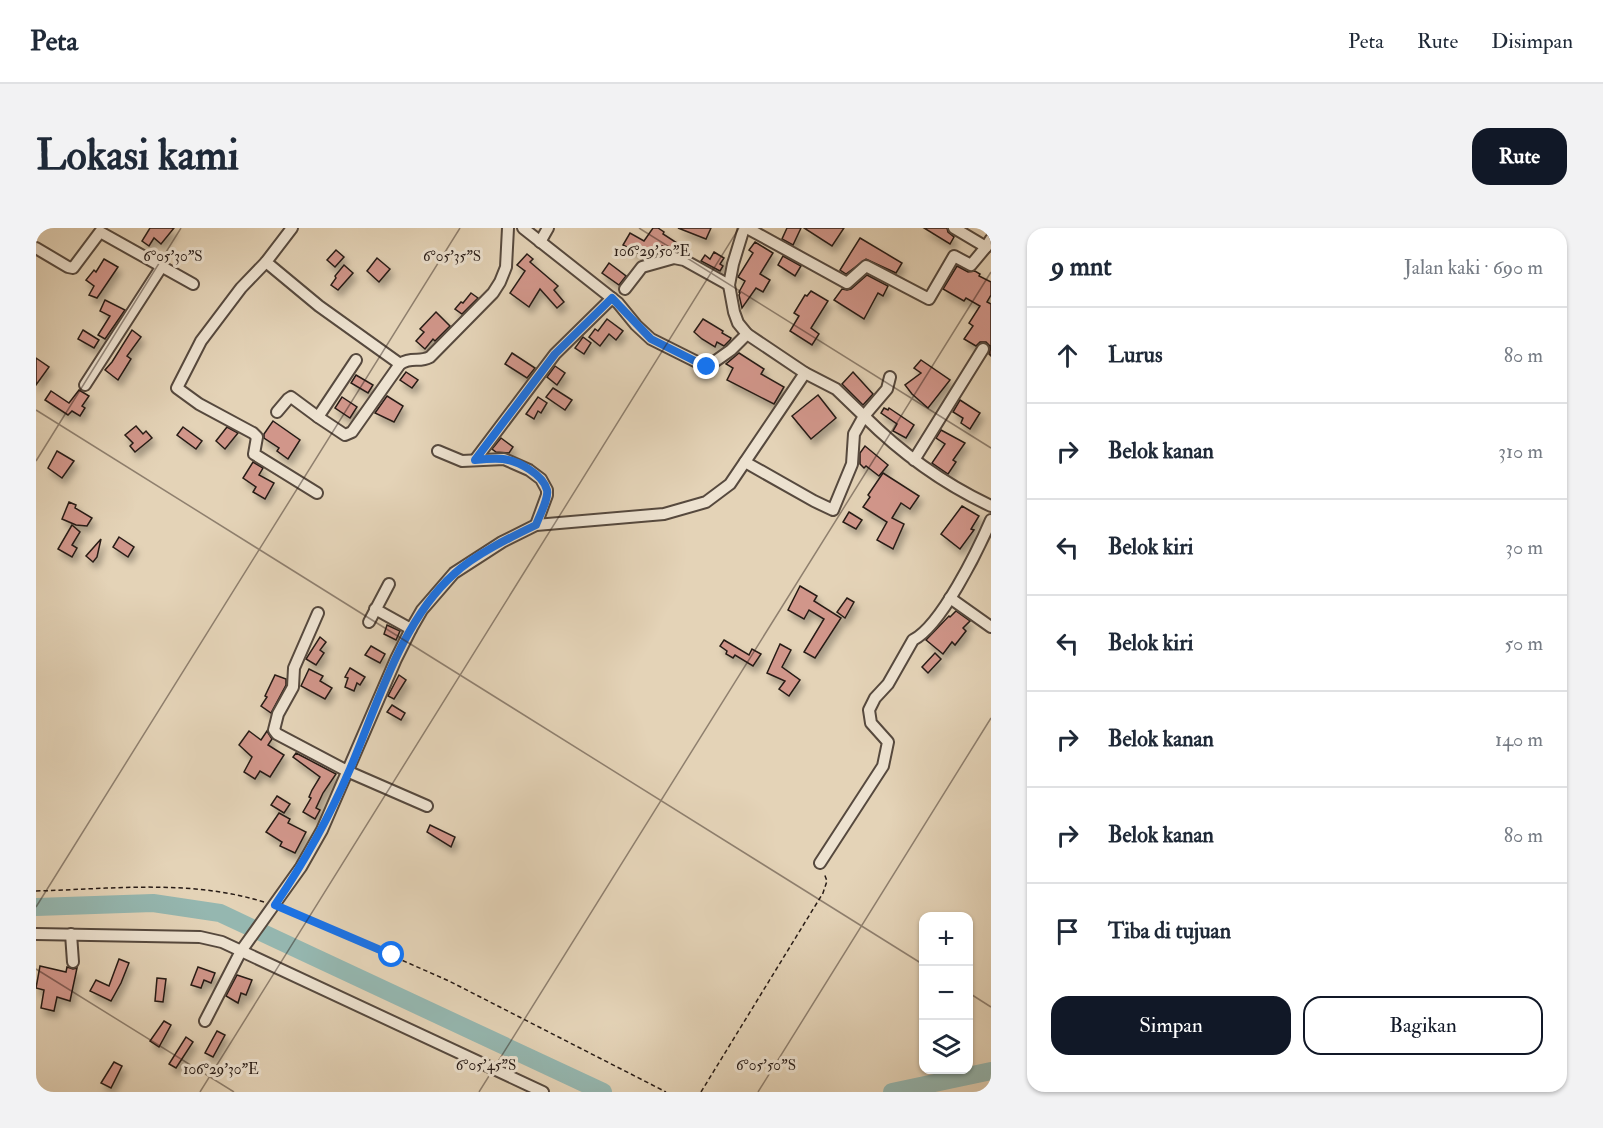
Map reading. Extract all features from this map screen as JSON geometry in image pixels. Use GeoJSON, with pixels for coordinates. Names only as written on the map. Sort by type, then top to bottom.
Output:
{"type":"FeatureCollection","features":[{"type":"Feature","properties":{"kind":"street"},"geometry":{"type":"LineString","coordinates":[[292,228],[266,262],[241,288],[201,341],[177,388],[199,404],[253,433],[257,438],[254,454],[317,493]]}},
{"type":"Feature","properties":{"kind":"street"},"geometry":{"type":"LineString","coordinates":[[277,412],[291,397],[340,434],[345,435],[352,432],[400,364],[408,359],[423,360],[430,357],[494,293],[506,267],[508,228]]}},
{"type":"Feature","properties":{"kind":"street"},"geometry":{"type":"LineString","coordinates":[[523,228],[612,298],[651,339],[707,367],[731,350],[747,334]]}},
{"type":"Feature","properties":{"kind":"street"},"geometry":{"type":"LineString","coordinates":[[540,242],[548,228]]}},
{"type":"Feature","properties":{"kind":"street"},"geometry":{"type":"LineString","coordinates":[[954,228],[988,243],[971,265],[954,256],[929,299],[866,266],[847,283],[746,228],[733,264],[729,285],[738,323],[747,334],[805,373],[836,389],[886,438],[914,460],[972,497],[991,506]]}},
{"type":"Feature","properties":{"kind":"street"},"geometry":{"type":"LineString","coordinates":[[36,248],[73,268],[100,232],[193,284]]}},
{"type":"Feature","properties":{"kind":"street"},"geometry":{"type":"LineString","coordinates":[[625,289],[642,267],[674,258],[684,260],[729,285]]}},
{"type":"Feature","properties":{"kind":"street"},"geometry":{"type":"LineString","coordinates":[[266,262],[319,306],[400,364]]}},
{"type":"Feature","properties":{"kind":"street"},"geometry":{"type":"LineString","coordinates":[[85,385],[162,266]]}},
{"type":"Feature","properties":{"kind":"street"},"geometry":{"type":"LineString","coordinates":[[475,460],[555,354],[612,298]]}},
{"type":"Feature","properties":{"kind":"street"},"geometry":{"type":"LineString","coordinates":[[914,460],[982,349]]}},
{"type":"Feature","properties":{"kind":"street"},"geometry":{"type":"LineString","coordinates":[[318,417],[356,360]]}},
{"type":"Feature","properties":{"kind":"street"},"geometry":{"type":"LineString","coordinates":[[205,1021],[242,950],[301,867],[322,830],[411,629],[422,610],[454,573],[502,542],[536,525],[664,514],[706,502],[730,484],[805,373]]}},
{"type":"Feature","properties":{"kind":"street"},"geometry":{"type":"LineString","coordinates":[[745,462],[833,510],[852,464],[854,434],[864,416],[887,389],[890,377]]}},
{"type":"Feature","properties":{"kind":"street"},"geometry":{"type":"LineString","coordinates":[[438,451],[462,461],[504,459],[529,470],[541,479],[547,495],[536,525]]}},
{"type":"Feature","properties":{"kind":"street"},"geometry":{"type":"LineString","coordinates":[[820,863],[883,766],[888,742],[871,723],[868,710],[888,684],[913,640],[929,628],[950,598],[990,525]]}},
{"type":"Feature","properties":{"kind":"street"},"geometry":{"type":"LineString","coordinates":[[369,622],[389,585]]}},
{"type":"Feature","properties":{"kind":"street"},"geometry":{"type":"LineString","coordinates":[[950,598],[991,627]]}},
{"type":"Feature","properties":{"kind":"street"},"geometry":{"type":"LineString","coordinates":[[375,609],[411,629]]}},
{"type":"Feature","properties":{"kind":"street"},"geometry":{"type":"LineString","coordinates":[[318,613],[294,668],[293,687],[278,714],[274,730],[277,734],[349,772],[427,806]]}},
{"type":"Feature","properties":{"kind":"street"},"geometry":{"type":"LineString","coordinates":[[36,934],[200,937],[222,942],[543,1092]]}},
{"type":"Feature","properties":{"kind":"street"},"geometry":{"type":"LineString","coordinates":[[71,934],[73,962]]}},
{"type":"Feature","properties":{"kind":"path"},"geometry":{"type":"LineString","coordinates":[[701,1092],[823,893],[827,881],[820,863]]}},
{"type":"Feature","properties":{"kind":"path"},"geometry":{"type":"LineString","coordinates":[[36,891],[190,887],[238,894],[449,981],[666,1092]]}},
{"type":"Feature","properties":{"kind":"building"},"geometry":{"type":"Polygon","coordinates":[[[150,228],[174,228],[161,244],[154,238],[149,246],[142,241],[150,228]]]}},
{"type":"Feature","properties":{"kind":"building"},"geometry":{"type":"Polygon","coordinates":[[[653,228],[658,228],[677,243],[672,251],[662,246],[656,255],[650,257],[640,250],[638,253],[623,245],[630,233],[644,241],[653,228]]]}},
{"type":"Feature","properties":{"kind":"building"},"geometry":{"type":"Polygon","coordinates":[[[678,228],[711,228],[706,239],[678,228]]]}},
{"type":"Feature","properties":{"kind":"building"},"geometry":{"type":"Polygon","coordinates":[[[787,228],[801,228],[793,245],[782,239],[787,228]]]}},
{"type":"Feature","properties":{"kind":"building"},"geometry":{"type":"Polygon","coordinates":[[[804,228],[844,228],[832,246],[804,228]]]}},
{"type":"Feature","properties":{"kind":"building"},"geometry":{"type":"Polygon","coordinates":[[[924,228],[947,228],[954,237],[950,244],[924,228]]]}},
{"type":"Feature","properties":{"kind":"building"},"geometry":{"type":"Polygon","coordinates":[[[860,238],[902,263],[896,273],[866,259],[846,274],[840,270],[860,238]]]}},
{"type":"Feature","properties":{"kind":"building"},"geometry":{"type":"Polygon","coordinates":[[[755,242],[773,253],[760,274],[770,280],[763,292],[756,288],[742,308],[739,292],[745,281],[738,277],[753,253],[749,250],[755,242]]]}},
{"type":"Feature","properties":{"kind":"building"},"geometry":{"type":"Polygon","coordinates":[[[336,250],[344,257],[335,267],[327,260],[336,250]]]}},
{"type":"Feature","properties":{"kind":"building"},"geometry":{"type":"Polygon","coordinates":[[[714,252],[724,258],[720,264],[723,266],[720,271],[701,261],[705,255],[710,259],[714,252]]]}},
{"type":"Feature","properties":{"kind":"building"},"geometry":{"type":"Polygon","coordinates":[[[527,254],[533,259],[530,262],[558,286],[554,290],[564,302],[557,308],[540,289],[529,307],[510,293],[525,271],[517,265],[527,254]]]}},
{"type":"Feature","properties":{"kind":"building"},"geometry":{"type":"Polygon","coordinates":[[[783,256],[801,266],[795,276],[778,265],[783,256]]]}},
{"type":"Feature","properties":{"kind":"building"},"geometry":{"type":"Polygon","coordinates":[[[377,258],[390,269],[379,282],[367,271],[377,258]]]}},
{"type":"Feature","properties":{"kind":"building"},"geometry":{"type":"Polygon","coordinates":[[[104,259],[118,267],[97,298],[89,295],[94,286],[86,280],[94,270],[96,272],[104,259]]]}},
{"type":"Feature","properties":{"kind":"building"},"geometry":{"type":"Polygon","coordinates":[[[609,263],[626,276],[619,285],[602,273],[609,263]]]}},
{"type":"Feature","properties":{"kind":"building"},"geometry":{"type":"Polygon","coordinates":[[[344,265],[353,273],[338,290],[331,285],[344,265]]]}},
{"type":"Feature","properties":{"kind":"building"},"geometry":{"type":"Polygon","coordinates":[[[957,266],[968,272],[975,271],[980,274],[979,276],[991,282],[991,295],[987,302],[991,304],[991,356],[990,346],[986,342],[980,342],[976,346],[964,339],[973,326],[969,323],[980,306],[966,298],[964,301],[943,289],[957,266]]]}},
{"type":"Feature","properties":{"kind":"building"},"geometry":{"type":"Polygon","coordinates":[[[867,275],[888,286],[883,296],[878,293],[864,319],[834,300],[842,289],[851,289],[867,275]]]}},
{"type":"Feature","properties":{"kind":"building"},"geometry":{"type":"Polygon","coordinates":[[[811,291],[828,301],[811,328],[819,334],[812,345],[790,331],[799,316],[794,313],[805,295],[807,296],[811,291]]]}},
{"type":"Feature","properties":{"kind":"building"},"geometry":{"type":"Polygon","coordinates":[[[471,293],[478,298],[462,314],[455,309],[471,293]]]}},
{"type":"Feature","properties":{"kind":"building"},"geometry":{"type":"Polygon","coordinates":[[[105,300],[125,310],[105,339],[98,335],[110,316],[100,311],[105,300]]]}},
{"type":"Feature","properties":{"kind":"building"},"geometry":{"type":"Polygon","coordinates":[[[436,312],[450,326],[435,341],[433,339],[425,349],[416,341],[424,332],[420,329],[436,312]]]}},
{"type":"Feature","properties":{"kind":"building"},"geometry":{"type":"Polygon","coordinates":[[[607,319],[623,331],[616,340],[609,334],[600,346],[589,337],[595,329],[598,331],[607,319]]]}},
{"type":"Feature","properties":{"kind":"building"},"geometry":{"type":"Polygon","coordinates":[[[703,319],[731,338],[724,346],[717,342],[715,347],[694,332],[703,319]]]}},
{"type":"Feature","properties":{"kind":"building"},"geometry":{"type":"Polygon","coordinates":[[[83,330],[99,340],[94,348],[78,339],[83,330]]]}},
{"type":"Feature","properties":{"kind":"building"},"geometry":{"type":"Polygon","coordinates":[[[132,330],[141,337],[127,356],[131,359],[118,380],[105,370],[132,330]]]}},
{"type":"Feature","properties":{"kind":"building"},"geometry":{"type":"Polygon","coordinates":[[[583,337],[591,343],[584,354],[575,348],[583,337]]]}},
{"type":"Feature","properties":{"kind":"building"},"geometry":{"type":"Polygon","coordinates":[[[512,353],[535,368],[527,378],[505,364],[512,353]]]}},
{"type":"Feature","properties":{"kind":"building"},"geometry":{"type":"Polygon","coordinates":[[[739,353],[764,369],[761,374],[784,387],[774,404],[727,380],[733,368],[726,364],[739,353]]]}},
{"type":"Feature","properties":{"kind":"building"},"geometry":{"type":"Polygon","coordinates":[[[36,358],[49,367],[36,385],[36,358]]]}},
{"type":"Feature","properties":{"kind":"building"},"geometry":{"type":"Polygon","coordinates":[[[921,360],[950,380],[928,408],[905,385],[921,373],[914,368],[921,360]]]}},
{"type":"Feature","properties":{"kind":"building"},"geometry":{"type":"Polygon","coordinates":[[[555,366],[565,373],[557,385],[547,377],[555,366]]]}},
{"type":"Feature","properties":{"kind":"building"},"geometry":{"type":"Polygon","coordinates":[[[406,372],[418,380],[412,388],[400,380],[406,372]]]}},
{"type":"Feature","properties":{"kind":"building"},"geometry":{"type":"Polygon","coordinates":[[[853,372],[873,394],[863,405],[842,384],[853,372]]]}},
{"type":"Feature","properties":{"kind":"building"},"geometry":{"type":"Polygon","coordinates":[[[356,375],[373,385],[368,393],[351,383],[356,375]]]}},
{"type":"Feature","properties":{"kind":"building"},"geometry":{"type":"Polygon","coordinates":[[[553,388],[572,400],[565,410],[546,397],[553,388]]]}},
{"type":"Feature","properties":{"kind":"building"},"geometry":{"type":"Polygon","coordinates":[[[79,390],[89,396],[82,406],[85,408],[80,416],[72,411],[68,415],[45,400],[51,391],[69,403],[79,390]]]}},
{"type":"Feature","properties":{"kind":"building"},"geometry":{"type":"Polygon","coordinates":[[[818,395],[836,418],[811,439],[792,416],[818,395]]]}},
{"type":"Feature","properties":{"kind":"building"},"geometry":{"type":"Polygon","coordinates":[[[387,396],[403,406],[394,422],[375,413],[387,396]]]}},
{"type":"Feature","properties":{"kind":"building"},"geometry":{"type":"Polygon","coordinates":[[[342,397],[357,407],[350,418],[335,408],[342,397]]]}},
{"type":"Feature","properties":{"kind":"building"},"geometry":{"type":"Polygon","coordinates":[[[538,397],[547,403],[541,413],[538,411],[534,419],[526,414],[538,397]]]}},
{"type":"Feature","properties":{"kind":"building"},"geometry":{"type":"Polygon","coordinates":[[[960,400],[980,413],[970,429],[961,423],[963,418],[953,412],[960,400]]]}},
{"type":"Feature","properties":{"kind":"building"},"geometry":{"type":"Polygon","coordinates":[[[884,408],[888,410],[889,408],[914,425],[906,438],[893,431],[897,424],[881,413],[884,408]]]}},
{"type":"Feature","properties":{"kind":"building"},"geometry":{"type":"Polygon","coordinates":[[[273,421],[300,440],[288,459],[277,451],[279,448],[264,438],[264,434],[273,421]]]}},
{"type":"Feature","properties":{"kind":"building"},"geometry":{"type":"Polygon","coordinates":[[[136,426],[143,434],[146,431],[152,438],[135,452],[130,446],[133,443],[125,435],[136,426]]]}},
{"type":"Feature","properties":{"kind":"building"},"geometry":{"type":"Polygon","coordinates":[[[183,427],[202,441],[196,449],[177,435],[183,427]]]}},
{"type":"Feature","properties":{"kind":"building"},"geometry":{"type":"Polygon","coordinates":[[[227,427],[238,433],[225,449],[216,441],[227,427]]]}},
{"type":"Feature","properties":{"kind":"building"},"geometry":{"type":"Polygon","coordinates":[[[941,430],[965,443],[953,460],[956,462],[948,474],[932,463],[945,444],[936,438],[941,430]]]}},
{"type":"Feature","properties":{"kind":"building"},"geometry":{"type":"Polygon","coordinates":[[[501,438],[513,447],[509,453],[496,452],[492,449],[501,438]]]}},
{"type":"Feature","properties":{"kind":"building"},"geometry":{"type":"Polygon","coordinates":[[[865,446],[888,465],[879,476],[860,464],[860,453],[865,446]]]}},
{"type":"Feature","properties":{"kind":"building"},"geometry":{"type":"Polygon","coordinates":[[[57,451],[74,461],[62,478],[48,468],[57,451]]]}},
{"type":"Feature","properties":{"kind":"building"},"geometry":{"type":"Polygon","coordinates":[[[253,462],[263,468],[259,475],[274,483],[265,499],[253,492],[256,487],[243,478],[253,462]]]}},
{"type":"Feature","properties":{"kind":"building"},"geometry":{"type":"Polygon","coordinates":[[[883,473],[919,496],[910,509],[901,503],[892,518],[904,524],[893,549],[877,540],[887,522],[863,507],[883,473]]]}},
{"type":"Feature","properties":{"kind":"building"},"geometry":{"type":"Polygon","coordinates":[[[69,502],[92,518],[87,526],[76,525],[62,519],[69,502]]]}},
{"type":"Feature","properties":{"kind":"building"},"geometry":{"type":"Polygon","coordinates":[[[962,506],[979,516],[971,529],[974,530],[960,549],[941,534],[962,506]]]}},
{"type":"Feature","properties":{"kind":"building"},"geometry":{"type":"Polygon","coordinates":[[[849,512],[862,520],[856,529],[843,522],[849,512]]]}},
{"type":"Feature","properties":{"kind":"building"},"geometry":{"type":"Polygon","coordinates":[[[72,525],[80,532],[72,545],[77,548],[72,557],[58,549],[72,525]]]}},
{"type":"Feature","properties":{"kind":"building"},"geometry":{"type":"Polygon","coordinates":[[[119,537],[134,547],[128,557],[113,547],[119,537]]]}},
{"type":"Feature","properties":{"kind":"building"},"geometry":{"type":"Polygon","coordinates":[[[101,539],[97,557],[93,562],[86,556],[101,539]]]}},
{"type":"Feature","properties":{"kind":"building"},"geometry":{"type":"Polygon","coordinates":[[[800,586],[817,596],[814,601],[841,618],[815,658],[804,652],[824,619],[809,610],[804,619],[788,610],[800,586]]]}},
{"type":"Feature","properties":{"kind":"building"},"geometry":{"type":"Polygon","coordinates":[[[847,598],[854,602],[845,618],[837,612],[847,598]]]}},
{"type":"Feature","properties":{"kind":"building"},"geometry":{"type":"Polygon","coordinates":[[[956,611],[970,621],[963,628],[966,631],[955,645],[952,642],[943,654],[926,640],[956,611]]]}},
{"type":"Feature","properties":{"kind":"building"},"geometry":{"type":"Polygon","coordinates":[[[387,625],[400,631],[396,640],[384,634],[387,625]]]}},
{"type":"Feature","properties":{"kind":"building"},"geometry":{"type":"Polygon","coordinates":[[[320,637],[326,642],[320,650],[324,653],[316,665],[306,659],[320,637]]]}},
{"type":"Feature","properties":{"kind":"building"},"geometry":{"type":"Polygon","coordinates":[[[724,640],[749,655],[752,649],[761,654],[753,666],[735,655],[733,658],[726,654],[727,651],[720,646],[724,640]]]}},
{"type":"Feature","properties":{"kind":"building"},"geometry":{"type":"Polygon","coordinates":[[[780,644],[791,650],[782,667],[800,680],[789,696],[779,689],[785,681],[767,673],[780,644]]]}},
{"type":"Feature","properties":{"kind":"building"},"geometry":{"type":"Polygon","coordinates":[[[371,646],[385,654],[380,663],[365,655],[371,646]]]}},
{"type":"Feature","properties":{"kind":"building"},"geometry":{"type":"Polygon","coordinates":[[[935,653],[941,659],[928,673],[922,667],[935,653]]]}},
{"type":"Feature","properties":{"kind":"building"},"geometry":{"type":"Polygon","coordinates":[[[350,668],[365,677],[360,685],[357,683],[354,691],[345,687],[348,678],[345,677],[350,668]]]}},
{"type":"Feature","properties":{"kind":"building"},"geometry":{"type":"Polygon","coordinates":[[[309,669],[323,676],[320,681],[332,688],[325,699],[301,686],[309,669]]]}},
{"type":"Feature","properties":{"kind":"building"},"geometry":{"type":"Polygon","coordinates":[[[275,675],[286,679],[286,685],[271,713],[261,706],[275,675]]]}},
{"type":"Feature","properties":{"kind":"building"},"geometry":{"type":"Polygon","coordinates":[[[399,675],[406,680],[394,699],[388,696],[399,675]]]}},
{"type":"Feature","properties":{"kind":"building"},"geometry":{"type":"Polygon","coordinates":[[[392,705],[405,713],[401,720],[387,712],[392,705]]]}},
{"type":"Feature","properties":{"kind":"building"},"geometry":{"type":"Polygon","coordinates":[[[249,731],[261,740],[267,731],[272,739],[268,745],[284,755],[270,777],[260,771],[255,779],[244,772],[252,757],[239,745],[249,731]]]}},
{"type":"Feature","properties":{"kind":"building"},"geometry":{"type":"Polygon","coordinates":[[[296,753],[336,774],[316,808],[320,810],[315,819],[303,812],[320,777],[293,757],[296,753]]]}},
{"type":"Feature","properties":{"kind":"building"},"geometry":{"type":"Polygon","coordinates":[[[277,796],[290,804],[284,813],[271,805],[277,796]]]}},
{"type":"Feature","properties":{"kind":"building"},"geometry":{"type":"Polygon","coordinates":[[[279,813],[290,819],[288,823],[306,832],[295,853],[280,846],[282,842],[266,832],[279,813]]]}},
{"type":"Feature","properties":{"kind":"building"},"geometry":{"type":"Polygon","coordinates":[[[430,825],[455,837],[451,847],[427,832],[430,825]]]}},
{"type":"Feature","properties":{"kind":"building"},"geometry":{"type":"Polygon","coordinates":[[[119,959],[129,963],[111,1001],[90,991],[96,980],[109,986],[119,959]]]}},
{"type":"Feature","properties":{"kind":"building"},"geometry":{"type":"Polygon","coordinates":[[[40,966],[66,972],[67,967],[77,968],[70,1001],[57,997],[54,1011],[41,1008],[44,990],[36,988],[40,966]]]}},
{"type":"Feature","properties":{"kind":"building"},"geometry":{"type":"Polygon","coordinates":[[[198,967],[215,973],[211,983],[204,980],[201,988],[191,985],[198,967]]]}},
{"type":"Feature","properties":{"kind":"building"},"geometry":{"type":"Polygon","coordinates":[[[237,975],[252,980],[246,995],[241,993],[238,1003],[226,996],[237,975]]]}},
{"type":"Feature","properties":{"kind":"building"},"geometry":{"type":"Polygon","coordinates":[[[157,978],[166,979],[163,1002],[155,1001],[157,978]]]}},
{"type":"Feature","properties":{"kind":"building"},"geometry":{"type":"Polygon","coordinates":[[[164,1021],[171,1025],[159,1047],[150,1041],[164,1021]]]}},
{"type":"Feature","properties":{"kind":"building"},"geometry":{"type":"Polygon","coordinates":[[[217,1031],[225,1035],[213,1057],[205,1053],[217,1031]]]}},
{"type":"Feature","properties":{"kind":"building"},"geometry":{"type":"Polygon","coordinates":[[[186,1037],[193,1042],[176,1068],[169,1064],[186,1037]]]}},
{"type":"Feature","properties":{"kind":"building"},"geometry":{"type":"Polygon","coordinates":[[[114,1062],[122,1066],[111,1088],[101,1083],[114,1062]]]}},
{"type":"Feature","properties":{"kind":"waterway"},"geometry":{"type":"LineString","coordinates":[[36,907],[153,903],[220,913],[603,1092]]}},
{"type":"Feature","properties":{"kind":"waterway"},"geometry":{"type":"LineString","coordinates":[[892,1092],[991,1071]]}},
{"type":"Feature","properties":{"kind":"route"},"geometry":{"type":"LineString","coordinates":[[392,955],[275,905],[301,867],[322,830],[396,659],[422,610],[454,573],[502,542],[536,525],[547,495],[541,479],[529,470],[504,459],[475,460],[555,354],[612,298],[651,339],[707,367]]}}]}
